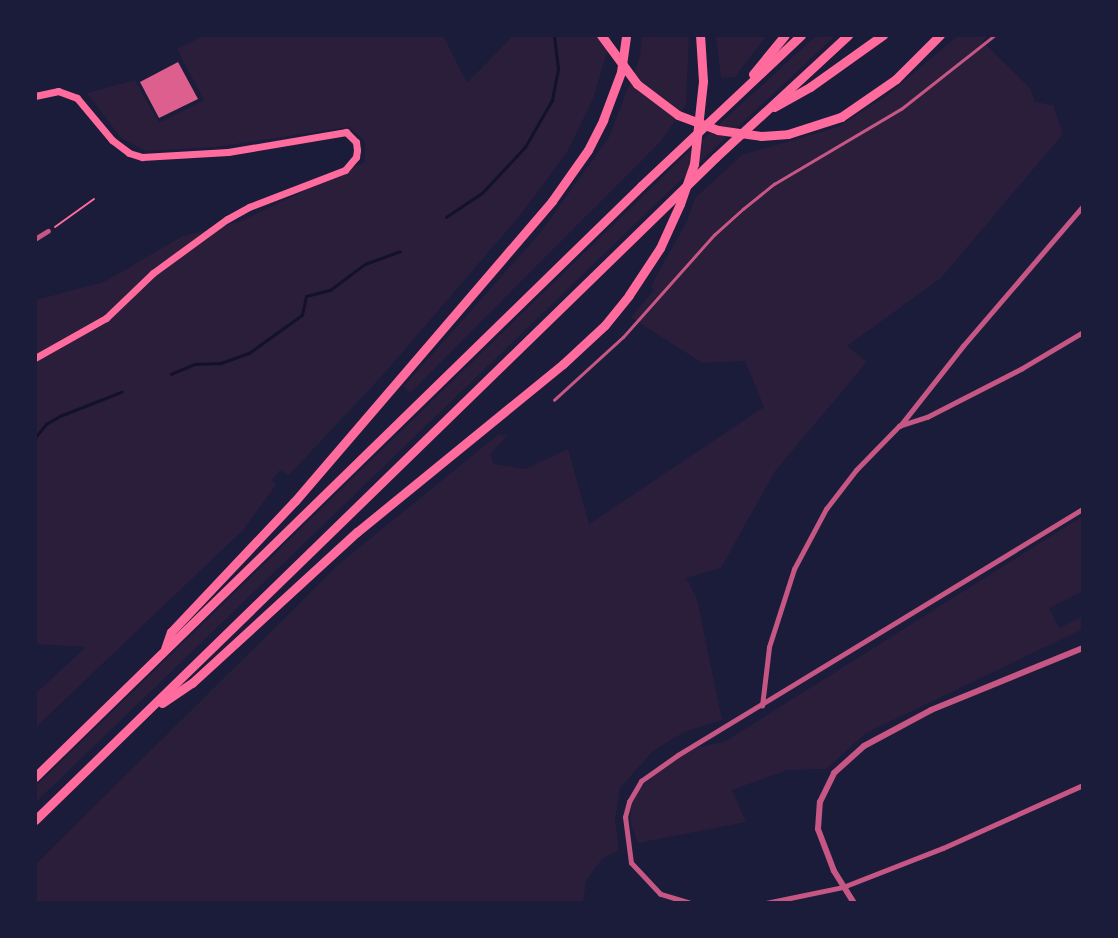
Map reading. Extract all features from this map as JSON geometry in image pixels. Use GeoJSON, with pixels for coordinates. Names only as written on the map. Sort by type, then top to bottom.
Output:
{"type":"FeatureCollection","features":[{"type":"Feature","properties":{"kind":"highway"},"geometry":{"type":"LineString","coordinates":[[601,35],[615,59],[644,91],[678,115],[698,124],[739,135],[774,136],[814,128],[841,117],[896,79],[940,35]]}},
{"type":"Feature","properties":{"kind":"highway"},"geometry":{"type":"LineString","coordinates":[[164,650],[171,632],[295,501],[552,201],[588,150],[603,120],[621,72],[626,35]]}},
{"type":"Feature","properties":{"kind":"highway"},"geometry":{"type":"LineString","coordinates":[[142,716],[192,683],[357,532],[563,363],[605,324],[629,295],[660,248],[694,164],[699,141],[702,60],[700,35]]}},
{"type":"Feature","properties":{"kind":"highway"},"geometry":{"type":"LineString","coordinates":[[739,92],[785,35]]}},
{"type":"Feature","properties":{"kind":"highway"},"geometry":{"type":"LineString","coordinates":[[35,776],[739,92],[802,35]]}},
{"type":"Feature","properties":{"kind":"highway"},"geometry":{"type":"LineString","coordinates":[[35,820],[760,115],[848,35]]}},
{"type":"Feature","properties":{"kind":"highway"},"geometry":{"type":"LineString","coordinates":[[760,115],[810,87],[883,35]]}},
{"type":"Feature","properties":{"kind":"main road"},"geometry":{"type":"LineString","coordinates":[[35,96],[58,91],[76,98],[118,145],[129,153],[142,157],[228,152],[346,132],[356,142],[357,150],[356,157],[345,170],[227,219],[153,273],[106,318],[35,358]]}},
{"type":"Feature","properties":{"kind":"street"},"geometry":{"type":"LineString","coordinates":[[762,706],[769,647],[778,612],[802,551],[840,489],[876,447],[900,426],[962,346],[1083,206]]}},
{"type":"Feature","properties":{"kind":"street"},"geometry":{"type":"LineString","coordinates":[[35,239],[48,230]]}},
{"type":"Feature","properties":{"kind":"street"},"geometry":{"type":"LineString","coordinates":[[900,426],[927,417],[1083,332]]}},
{"type":"Feature","properties":{"kind":"street"},"geometry":{"type":"LineString","coordinates":[[689,903],[660,894],[631,863],[625,817],[641,781],[670,760],[1083,509]]}},
{"type":"Feature","properties":{"kind":"street"},"geometry":{"type":"LineString","coordinates":[[854,903],[820,842],[818,816],[825,789],[834,773],[849,758],[881,736],[931,710],[1083,648]]}},
{"type":"Feature","properties":{"kind":"street"},"geometry":{"type":"LineString","coordinates":[[766,903],[843,887],[955,843],[1083,786]]}},
{"type":"Feature","properties":{"kind":"lane"},"geometry":{"type":"LineString","coordinates":[[554,400],[623,337],[714,235],[743,209],[774,184],[901,109],[995,35]]}},
{"type":"Feature","properties":{"kind":"path"},"geometry":{"type":"LineString","coordinates":[[48,230],[94,200]]}},
{"type":"Feature","properties":{"kind":"shaded area"},"geometry":{"type":"Polygon","coordinates":[[[205,35],[443,35],[467,83],[514,35],[612,35],[593,99],[567,152],[521,214],[382,376],[289,475],[280,470],[272,480],[276,485],[243,530],[35,728],[35,694],[86,647],[35,644],[35,300],[104,282],[183,236],[239,222],[365,162],[365,141],[349,127],[215,147],[146,151],[121,138],[87,93],[135,80],[159,123],[204,100],[177,49],[205,35]]]}},
{"type":"Feature","properties":{"kind":"shaded area"},"geometry":{"type":"Polygon","coordinates":[[[642,35],[689,35],[686,105],[662,140],[410,393],[404,386],[540,233],[609,137],[640,57],[642,35]]]}},
{"type":"Feature","properties":{"kind":"shaded area"},"geometry":{"type":"Polygon","coordinates":[[[716,35],[767,35],[735,77],[721,78],[716,35]]]}},
{"type":"Feature","properties":{"kind":"shaded area"},"geometry":{"type":"Polygon","coordinates":[[[817,35],[836,35],[665,195],[35,803],[35,787],[680,160],[817,35]]]}},
{"type":"Feature","properties":{"kind":"shaded area"},"geometry":{"type":"Polygon","coordinates":[[[959,35],[989,35],[982,41],[1030,88],[1035,102],[1053,105],[1063,134],[941,278],[847,346],[867,362],[775,471],[721,568],[686,578],[697,599],[722,720],[684,732],[653,751],[620,788],[615,820],[619,850],[602,859],[586,881],[583,903],[35,903],[35,865],[339,564],[499,434],[507,436],[490,454],[494,464],[525,469],[568,449],[589,524],[764,407],[745,361],[702,363],[631,317],[654,290],[651,286],[687,221],[695,198],[742,155],[838,127],[886,96],[959,35]]]}},
{"type":"Feature","properties":{"kind":"shaded area"},"geometry":{"type":"Polygon","coordinates":[[[1083,516],[1083,591],[1049,608],[1059,628],[1083,616],[1083,629],[866,733],[826,769],[788,770],[732,790],[746,822],[638,843],[631,824],[631,806],[638,791],[676,753],[726,741],[1083,516]]]}},
{"type":"Feature","properties":{"kind":"building"},"geometry":{"type":"Polygon","coordinates":[[[178,62],[198,99],[159,118],[140,82],[178,62]]]}},
{"type":"Feature","properties":{"kind":"waterway"},"geometry":{"type":"LineString","coordinates":[[446,217],[482,193],[525,147],[552,100],[558,69],[554,35]]}},
{"type":"Feature","properties":{"kind":"waterway"},"geometry":{"type":"LineString","coordinates":[[171,374],[195,364],[221,363],[249,353],[302,315],[306,296],[330,290],[365,264],[400,251]]}},
{"type":"Feature","properties":{"kind":"waterway"},"geometry":{"type":"LineString","coordinates":[[35,438],[46,424],[60,416],[121,392]]}}]}
